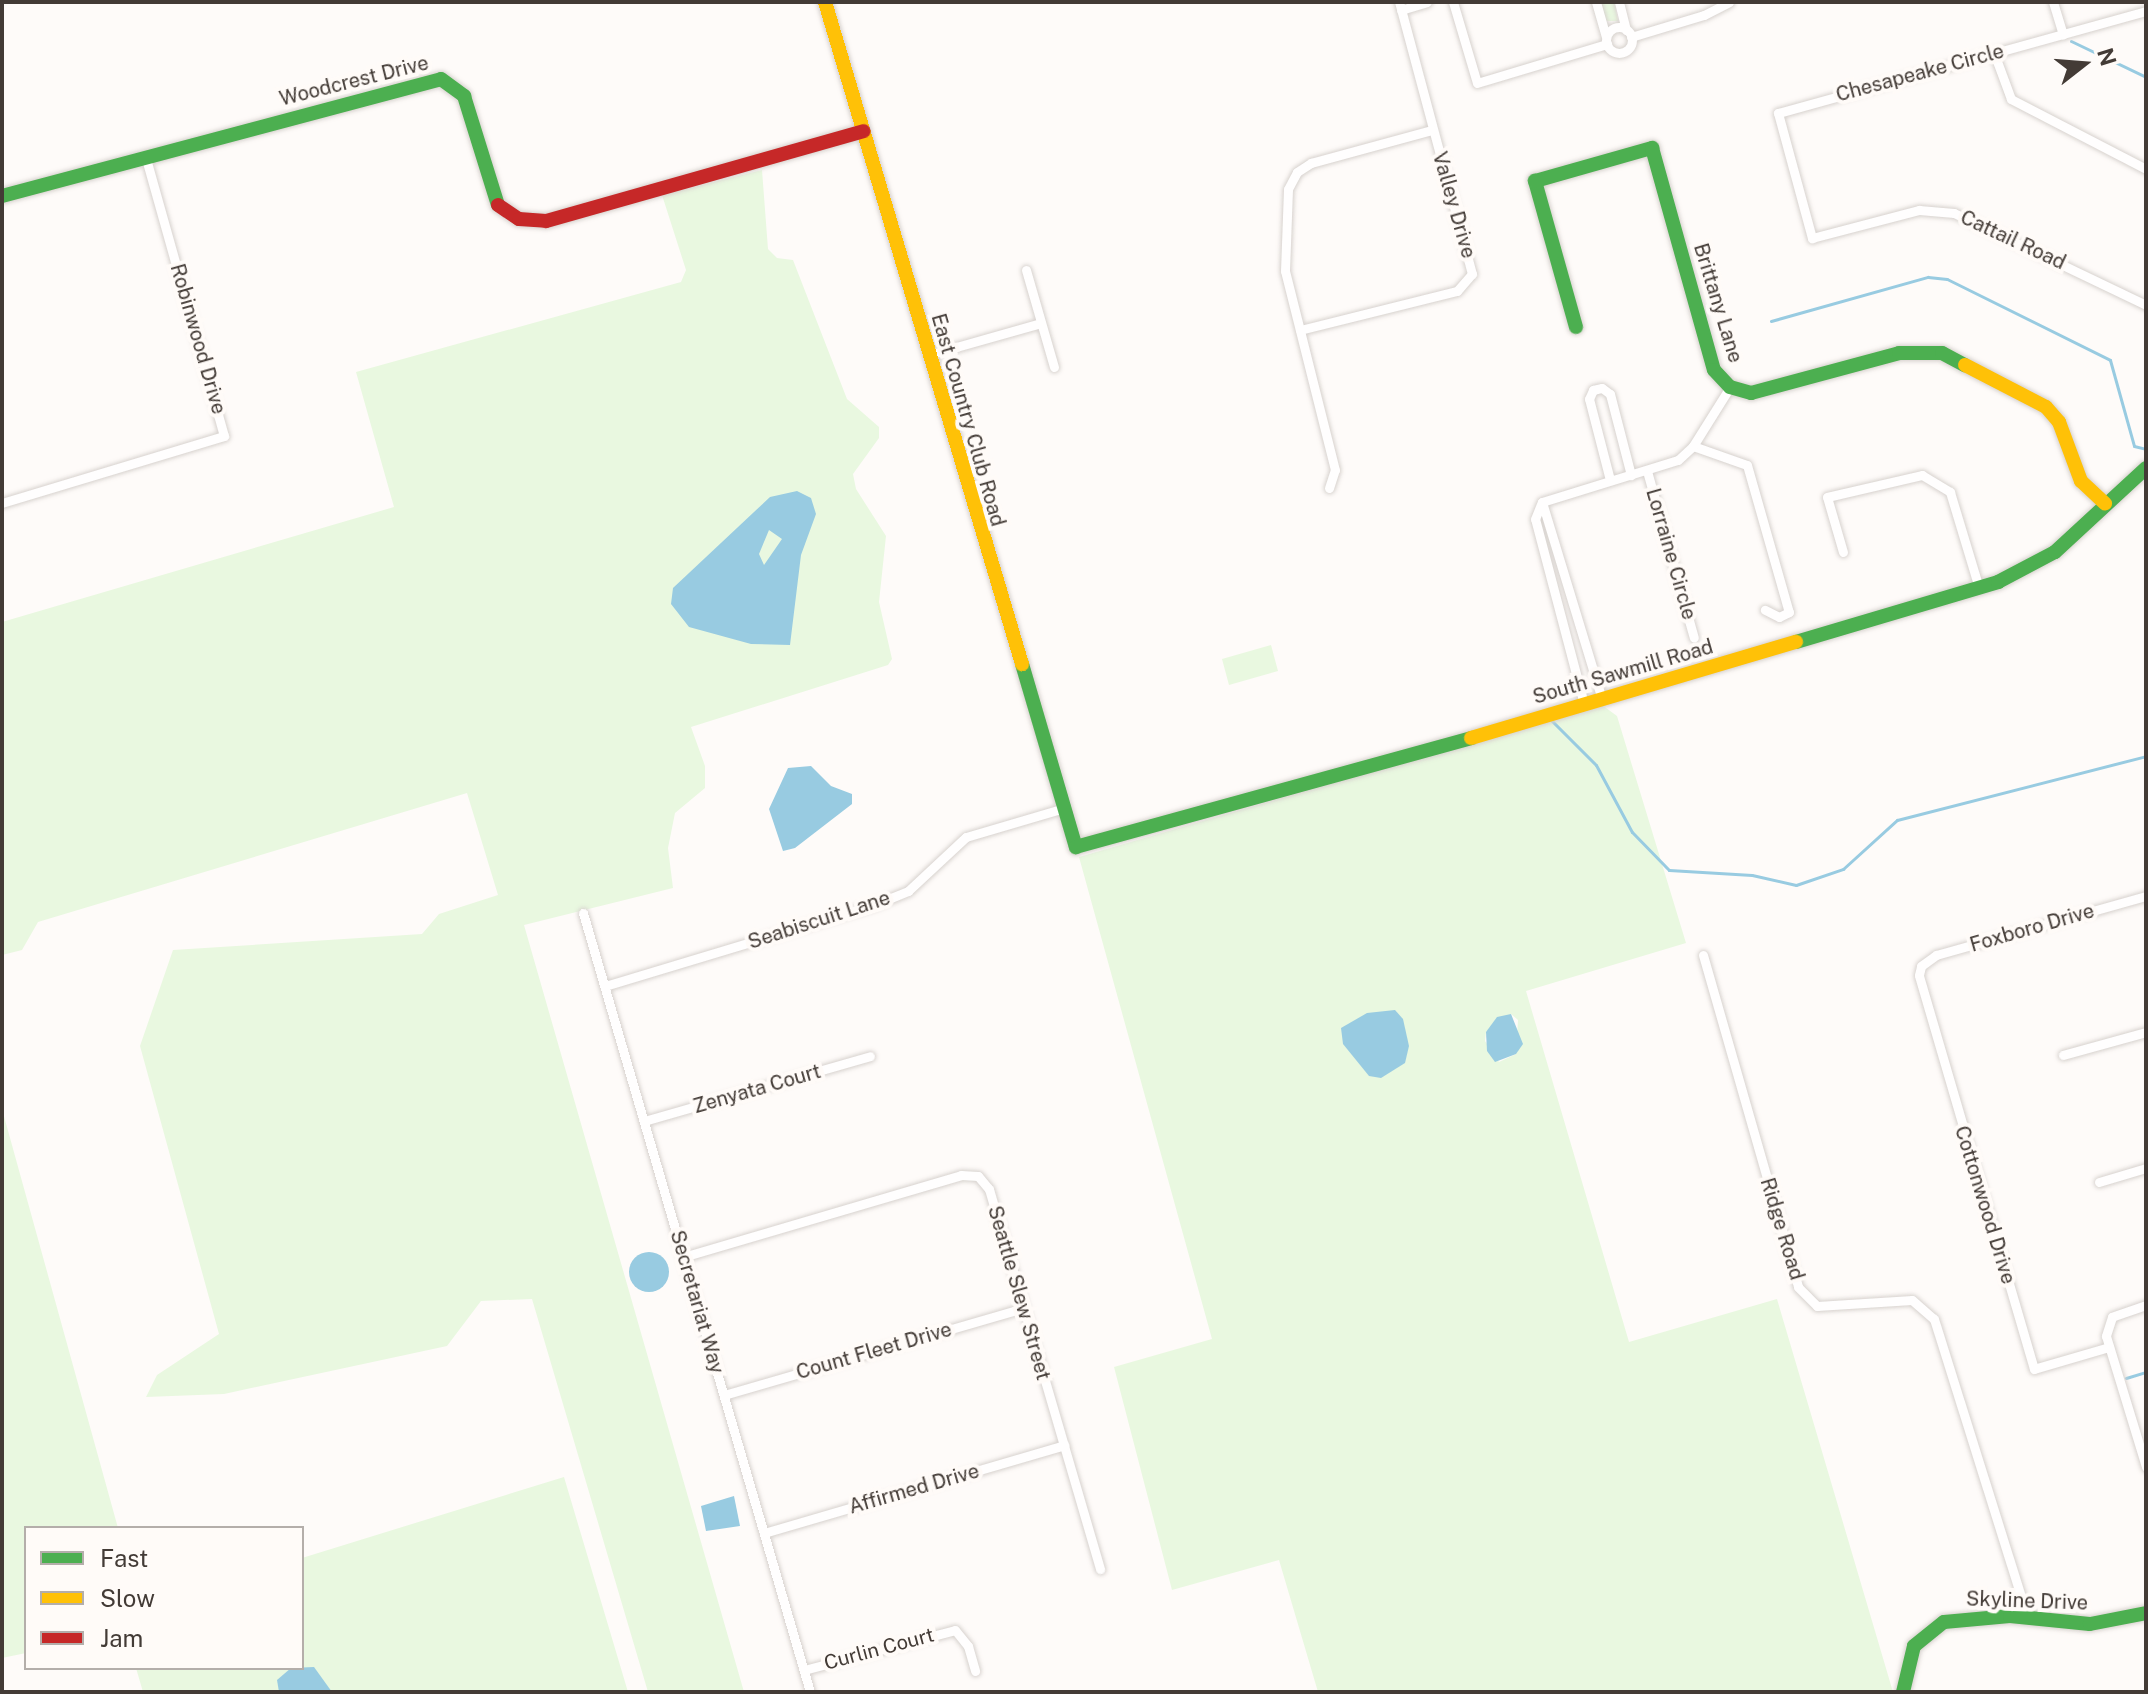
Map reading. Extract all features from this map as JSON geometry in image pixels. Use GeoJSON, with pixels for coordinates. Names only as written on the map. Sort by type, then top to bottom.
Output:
{"type":"FeatureCollection","features":[{"type":"Feature","properties":{"kind":"street","name":"East Country Club Road"},"geometry":{"type":"LineString","coordinates":[[825,2],[1061,809],[1076,847]]}},
{"type":"Feature","properties":{"kind":"street"},"geometry":{"type":"LineString","coordinates":[[1400,6],[1427,2]]}},
{"type":"Feature","properties":{"kind":"street"},"geometry":{"type":"LineString","coordinates":[[1453,2],[1477,83],[1606,40],[1615,28],[1629,33],[1704,15],[1729,2]]}},
{"type":"Feature","properties":{"kind":"street"},"geometry":{"type":"LineString","coordinates":[[1596,2],[1606,40],[1616,52],[1624,51],[1629,33],[1619,2]]}},
{"type":"Feature","properties":{"kind":"street"},"geometry":{"type":"LineString","coordinates":[[2053,2],[2063,34]]}},
{"type":"Feature","properties":{"kind":"street","name":"Valley Drive"},"geometry":{"type":"LineString","coordinates":[[1300,330],[1468,284],[1472,268],[1400,6]]}},
{"type":"Feature","properties":{"kind":"street","name":"Chesapeake Circle"},"geometry":{"type":"LineString","coordinates":[[1778,113],[2146,11]]}},
{"type":"Feature","properties":{"kind":"street"},"geometry":{"type":"LineString","coordinates":[[1994,53],[2011,99],[2146,169]]}},
{"type":"Feature","properties":{"kind":"street","name":"Woodcrest Drive"},"geometry":{"type":"LineString","coordinates":[[2,196],[441,79],[464,96],[497,204],[519,219],[546,221],[863,131]]}},
{"type":"Feature","properties":{"kind":"street","name":"Cattail Road"},"geometry":{"type":"LineString","coordinates":[[1778,113],[1812,238],[1919,210],[1954,213],[2146,305]]}},
{"type":"Feature","properties":{"kind":"street"},"geometry":{"type":"LineString","coordinates":[[1329,488],[1335,470],[1285,271],[1288,189],[1297,172],[1311,163],[1432,130]]}},
{"type":"Feature","properties":{"kind":"street","name":"Brittany Lane"},"geometry":{"type":"LineString","coordinates":[[1576,327],[1535,181],[1652,148],[1714,370],[1730,387],[1751,393],[1899,353],[1942,353],[2046,407],[2059,422],[2081,481],[2105,503]]}},
{"type":"Feature","properties":{"kind":"street","name":"Robinwood Drive"},"geometry":{"type":"LineString","coordinates":[[2,503],[224,436],[146,158]]}},
{"type":"Feature","properties":{"kind":"street"},"geometry":{"type":"LineString","coordinates":[[1026,270],[1054,367]]}},
{"type":"Feature","properties":{"kind":"street"},"geometry":{"type":"LineString","coordinates":[[928,355],[1041,323]]}},
{"type":"Feature","properties":{"kind":"street"},"geometry":{"type":"LineString","coordinates":[[1584,704],[1535,519],[1542,502],[1678,460],[1693,446],[1730,387]]}},
{"type":"Feature","properties":{"kind":"street"},"geometry":{"type":"LineString","coordinates":[[1610,480],[1589,399],[1593,390],[1602,388],[1610,394],[1631,475]]}},
{"type":"Feature","properties":{"kind":"street"},"geometry":{"type":"LineString","coordinates":[[1693,446],[1747,465],[1789,612],[1779,617],[1765,610]]}},
{"type":"Feature","properties":{"kind":"street","name":"South Sawmill Road"},"geometry":{"type":"LineString","coordinates":[[1076,847],[1097,845],[1979,588],[2044,560],[2146,468]]}},
{"type":"Feature","properties":{"kind":"street","name":"Lorraine Circle"},"geometry":{"type":"LineString","coordinates":[[1647,471],[1694,638]]}},
{"type":"Feature","properties":{"kind":"street"},"geometry":{"type":"LineString","coordinates":[[1843,552],[1827,497],[1922,475],[1942,484],[1956,503],[1979,588]]}},
{"type":"Feature","properties":{"kind":"street"},"geometry":{"type":"LineString","coordinates":[[1542,502],[1602,699]]}},
{"type":"Feature","properties":{"kind":"street","name":"Seabiscuit Lane"},"geometry":{"type":"LineString","coordinates":[[605,986],[876,904],[908,891],[966,837],[1061,809]]}},
{"type":"Feature","properties":{"kind":"street","name":"Foxboro Drive"},"geometry":{"type":"LineString","coordinates":[[1921,966],[1936,955],[2146,896]]}},
{"type":"Feature","properties":{"kind":"street","name":"Secretariat Way"},"geometry":{"type":"LineString","coordinates":[[583,913],[810,1692]]}},
{"type":"Feature","properties":{"kind":"street","name":"Ridge Road"},"geometry":{"type":"LineString","coordinates":[[1703,955],[1798,1287],[1817,1306],[1912,1300],[1934,1319],[2028,1619]]}},
{"type":"Feature","properties":{"kind":"street","name":"Cottonwood Drive"},"geometry":{"type":"LineString","coordinates":[[1921,966],[1919,984],[2034,1369],[2109,1347]]}},
{"type":"Feature","properties":{"kind":"street"},"geometry":{"type":"LineString","coordinates":[[2063,1055],[2146,1032]]}},
{"type":"Feature","properties":{"kind":"street","name":"Zenyata Court"},"geometry":{"type":"LineString","coordinates":[[644,1121],[870,1056]]}},
{"type":"Feature","properties":{"kind":"street"},"geometry":{"type":"LineString","coordinates":[[2099,1182],[2146,1168]]}},
{"type":"Feature","properties":{"kind":"street","name":"Seattle Slew Street"},"geometry":{"type":"LineString","coordinates":[[683,1257],[961,1175],[978,1176],[989,1189],[1100,1569]]}},
{"type":"Feature","properties":{"kind":"street"},"geometry":{"type":"LineString","coordinates":[[2146,1305],[2112,1317],[2106,1325],[2109,1347],[2142,1440],[2146,1467]]}},
{"type":"Feature","properties":{"kind":"street","name":"Count Fleet Drive"},"geometry":{"type":"LineString","coordinates":[[724,1395],[1024,1308]]}},
{"type":"Feature","properties":{"kind":"street","name":"Affirmed Drive"},"geometry":{"type":"LineString","coordinates":[[764,1533],[1064,1445]]}},
{"type":"Feature","properties":{"kind":"street","name":"Skyline Drive"},"geometry":{"type":"LineString","coordinates":[[1903,1692],[1914,1646],[1936,1626],[1972,1618],[2090,1624],[2146,1613]]}},
{"type":"Feature","properties":{"kind":"street","name":"Curlin Court"},"geometry":{"type":"LineString","coordinates":[[804,1670],[955,1630],[968,1646],[975,1671]]}},
{"type":"Feature","properties":{"kind":"green space"},"geometry":{"type":"Polygon","coordinates":[[[1601,2],[1614,2],[1618,21],[1606,21],[1601,2]]]}},
{"type":"Feature","properties":{"kind":"green space"},"geometry":{"type":"Polygon","coordinates":[[[762,170],[768,249],[777,258],[793,260],[847,399],[879,427],[879,438],[853,474],[856,489],[886,536],[879,602],[892,659],[888,665],[691,727],[705,766],[705,788],[675,813],[668,848],[673,888],[524,925],[744,1692],[648,1692],[532,1299],[481,1301],[447,1346],[224,1394],[146,1397],[157,1375],[219,1334],[140,1046],[173,950],[422,934],[439,914],[498,895],[467,793],[38,922],[22,950],[2,955],[2,622],[394,507],[356,372],[681,282],[686,270],[662,195],[762,170]]]}},
{"type":"Feature","properties":{"kind":"green space"},"geometry":{"type":"Polygon","coordinates":[[[1271,645],[1278,671],[1229,685],[1222,659],[1271,645]]]}},
{"type":"Feature","properties":{"kind":"green space"},"geometry":{"type":"Polygon","coordinates":[[[1602,705],[1617,716],[1686,943],[1526,991],[1629,1342],[1777,1299],[1893,1692],[1318,1692],[1279,1560],[1172,1590],[1114,1367],[1212,1339],[1079,857],[1602,705]],[[1511,1014],[1486,1032],[1485,1041],[1499,1062],[1516,1054],[1518,1020],[1511,1014]]]}},
{"type":"Feature","properties":{"kind":"green space"},"geometry":{"type":"Polygon","coordinates":[[[2,1109],[117,1526],[24,1526],[24,1653],[2,1658],[2,1109]]]}},
{"type":"Feature","properties":{"kind":"green space"},"geometry":{"type":"Polygon","coordinates":[[[564,1477],[628,1692],[143,1692],[137,1670],[304,1670],[304,1557],[564,1477]]]}},
{"type":"Feature","properties":{"kind":"water"},"geometry":{"type":"Polygon","coordinates":[[[797,491],[811,498],[816,514],[801,555],[790,645],[751,644],[689,627],[671,604],[673,588],[770,497],[797,491]],[[769,530],[759,554],[764,565],[782,539],[769,530]]]}},
{"type":"Feature","properties":{"kind":"water"},"geometry":{"type":"Polygon","coordinates":[[[811,766],[831,786],[852,794],[852,804],[795,848],[783,851],[769,809],[788,768],[811,766]]]}},
{"type":"Feature","properties":{"kind":"water"},"geometry":{"type":"Polygon","coordinates":[[[1395,1010],[1403,1019],[1409,1046],[1405,1063],[1381,1078],[1369,1076],[1343,1044],[1341,1028],[1367,1013],[1395,1010]]]}},
{"type":"Feature","properties":{"kind":"water"},"geometry":{"type":"Polygon","coordinates":[[[1511,1014],[1523,1044],[1516,1054],[1495,1062],[1487,1051],[1486,1032],[1497,1017],[1511,1014]]]}},
{"type":"Feature","properties":{"kind":"water"},"geometry":{"type":"Polygon","coordinates":[[[649,1252],[663,1258],[669,1272],[663,1286],[649,1292],[635,1286],[629,1272],[635,1258],[649,1252]]]}},
{"type":"Feature","properties":{"kind":"water"},"geometry":{"type":"Polygon","coordinates":[[[734,1496],[740,1526],[706,1531],[701,1506],[734,1496]]]}},
{"type":"Feature","properties":{"kind":"water"},"geometry":{"type":"Polygon","coordinates":[[[304,1667],[314,1667],[332,1692],[279,1692],[277,1680],[289,1670],[304,1670],[304,1667]]]}},
{"type":"Feature","properties":{"kind":"waterway"},"geometry":{"type":"LineString","coordinates":[[2071,41],[2146,77]]}},
{"type":"Feature","properties":{"kind":"waterway"},"geometry":{"type":"LineString","coordinates":[[1771,321],[1928,277],[1947,279],[2110,360],[2134,446],[2146,449]]}},
{"type":"Feature","properties":{"kind":"waterway"},"geometry":{"type":"LineString","coordinates":[[1550,719],[1596,765],[1632,832],[1669,870],[1752,875],[1796,885],[1843,869],[1897,820],[2146,756]]}},
{"type":"Feature","properties":{"kind":"waterway"},"geometry":{"type":"LineString","coordinates":[[2126,1378],[2146,1372]]}},
{"type":"Feature","properties":{"kind":"traffic: fast"},"geometry":{"type":"LineString","coordinates":[[2,196],[441,79],[464,96],[498,205]]}},
{"type":"Feature","properties":{"kind":"traffic: fast"},"geometry":{"type":"LineString","coordinates":[[1576,327],[1535,181],[1652,148],[1714,370],[1730,387],[1751,393],[1899,353],[1942,353],[1965,365]]}},
{"type":"Feature","properties":{"kind":"traffic: fast"},"geometry":{"type":"LineString","coordinates":[[1796,642],[1998,582],[2055,552],[2146,468]]}},
{"type":"Feature","properties":{"kind":"traffic: fast"},"geometry":{"type":"LineString","coordinates":[[1022,664],[1076,847],[1471,738]]}},
{"type":"Feature","properties":{"kind":"traffic: fast"},"geometry":{"type":"LineString","coordinates":[[1903,1692],[1914,1646],[1944,1622],[2010,1616],[2090,1624],[2146,1613]]}},
{"type":"Feature","properties":{"kind":"traffic: slow"},"geometry":{"type":"LineString","coordinates":[[825,2],[1022,664]]}},
{"type":"Feature","properties":{"kind":"traffic: slow"},"geometry":{"type":"LineString","coordinates":[[1965,365],[2046,407],[2059,422],[2081,481],[2105,503]]}},
{"type":"Feature","properties":{"kind":"traffic: slow"},"geometry":{"type":"LineString","coordinates":[[1471,738],[1796,642]]}},
{"type":"Feature","properties":{"kind":"traffic: jam"},"geometry":{"type":"LineString","coordinates":[[498,205],[519,219],[546,221],[863,131]]}}]}
